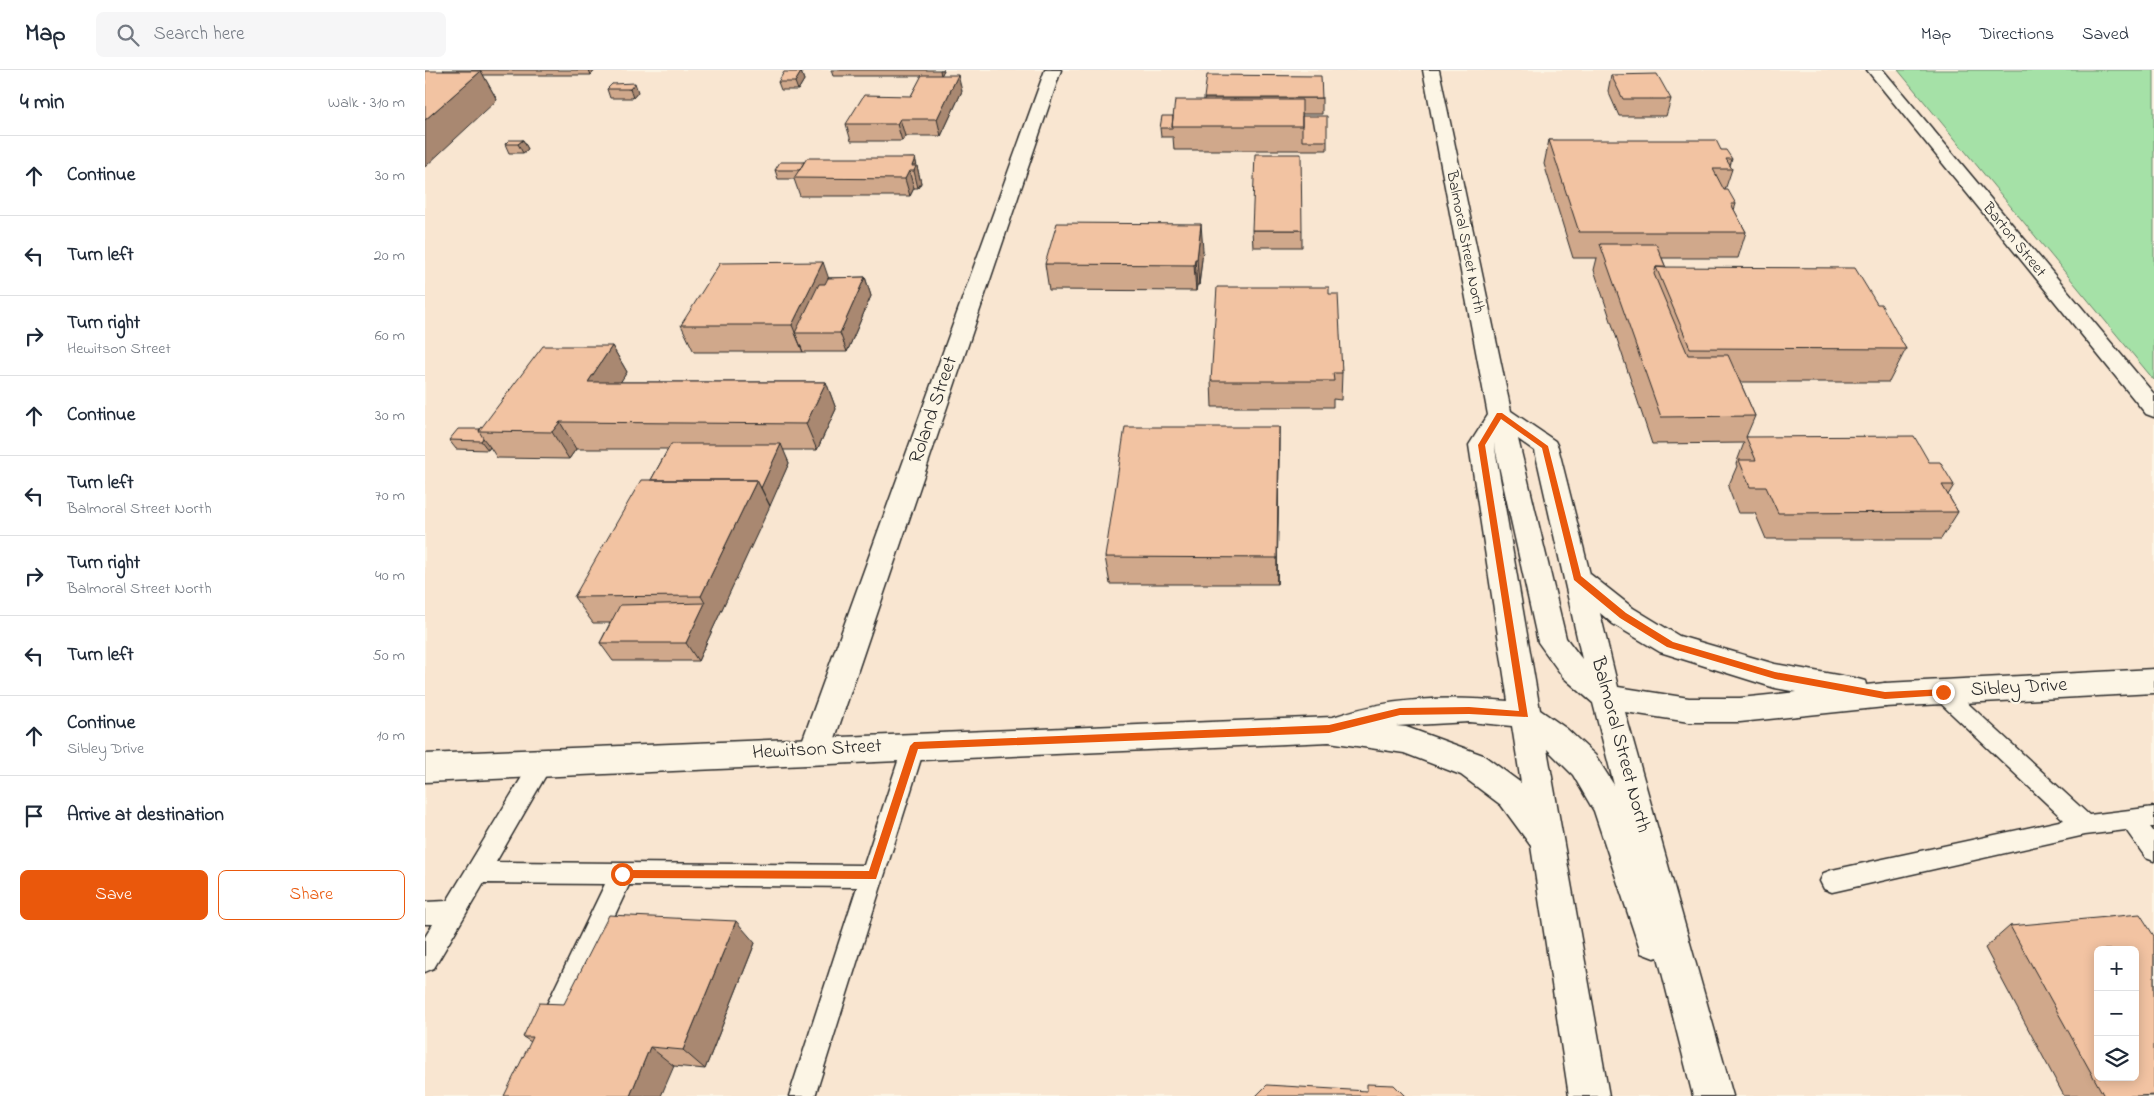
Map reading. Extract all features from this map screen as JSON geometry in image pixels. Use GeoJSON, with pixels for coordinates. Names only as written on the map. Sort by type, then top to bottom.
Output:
{"type":"FeatureCollection","features":[{"type":"Feature","properties":{"kind":"main road","name":"Roland Street"},"geometry":{"type":"LineString","coordinates":[[815,750],[1053,70]]}},
{"type":"Feature","properties":{"kind":"main road","name":"Balmoral Street North"},"geometry":{"type":"LineString","coordinates":[[1431,70],[1500,415],[1546,447],[1606,697],[1713,1096]]}},
{"type":"Feature","properties":{"kind":"main road","name":"Barton Street"},"geometry":{"type":"LineString","coordinates":[[1875,70],[2154,409]]}},
{"type":"Feature","properties":{"kind":"main road"},"geometry":{"type":"LineString","coordinates":[[1500,415],[1552,642],[1573,669],[1606,697],[1689,710],[1740,710],[1885,695]]}},
{"type":"Feature","properties":{"kind":"main road"},"geometry":{"type":"LineString","coordinates":[[1500,415],[1481,445],[1589,1096]]}},
{"type":"Feature","properties":{"kind":"main road"},"geometry":{"type":"LineString","coordinates":[[1577,578],[1623,616],[1670,644],[1775,676],[1885,695]]}},
{"type":"Feature","properties":{"kind":"main road","name":"Sibley Drive"},"geometry":{"type":"LineString","coordinates":[[1885,695],[2154,681]]}},
{"type":"Feature","properties":{"kind":"main road"},"geometry":{"type":"LineString","coordinates":[[1329,729],[1400,712],[1469,710],[1525,715],[1557,738],[1584,765],[1609,806],[1705,1096]]}},
{"type":"Feature","properties":{"kind":"main road","name":"Hewitson Street"},"geometry":{"type":"LineString","coordinates":[[425,768],[1329,729]]}},
{"type":"Feature","properties":{"kind":"main road"},"geometry":{"type":"LineString","coordinates":[[1329,729],[1406,740],[1472,765],[1512,795],[1546,840]]}},
{"type":"Feature","properties":{"kind":"lane"},"geometry":{"type":"LineString","coordinates":[[1943,692],[2085,825]]}},
{"type":"Feature","properties":{"kind":"lane"},"geometry":{"type":"LineString","coordinates":[[802,1096],[914,746]]}},
{"type":"Feature","properties":{"kind":"lane"},"geometry":{"type":"LineString","coordinates":[[425,960],[542,762]]}},
{"type":"Feature","properties":{"kind":"lane"},"geometry":{"type":"LineString","coordinates":[[1832,881],[2085,825],[2143,818],[2154,851]]}},
{"type":"Feature","properties":{"kind":"lane"},"geometry":{"type":"LineString","coordinates":[[478,872],[873,876]]}},
{"type":"Feature","properties":{"kind":"lane"},"geometry":{"type":"LineString","coordinates":[[541,1043],[622,874]]}},
{"type":"Feature","properties":{"kind":"lane"},"geometry":{"type":"LineString","coordinates":[[425,913],[454,912]]}},
{"type":"Feature","properties":{"kind":"shaded area"},"geometry":{"type":"Polygon","coordinates":[[[425,70],[1898,70],[2154,380],[2154,1096],[425,1096],[425,70]]]}},
{"type":"Feature","properties":{"kind":"green space"},"geometry":{"type":"Polygon","coordinates":[[[1898,70],[2154,70],[2154,380],[1898,70]]]}},
{"type":"Feature","properties":{"kind":"building"},"geometry":{"type":"Polygon","coordinates":[[[425,71],[481,71],[425,120],[425,71]]]}},
{"type":"Feature","properties":{"kind":"building"},"geometry":{"type":"Polygon","coordinates":[[[784,72],[801,72],[795,82],[778,82],[784,72]]]}},
{"type":"Feature","properties":{"kind":"building"},"geometry":{"type":"Polygon","coordinates":[[[1657,74],[1671,99],[1623,99],[1611,75],[1657,74]]]}},
{"type":"Feature","properties":{"kind":"building"},"geometry":{"type":"Polygon","coordinates":[[[922,75],[958,75],[937,119],[900,119],[897,124],[846,124],[864,95],[911,96],[922,75]]]}},
{"type":"Feature","properties":{"kind":"building"},"geometry":{"type":"Polygon","coordinates":[[[1207,75],[1321,76],[1322,98],[1204,98],[1207,75]]]}},
{"type":"Feature","properties":{"kind":"building"},"geometry":{"type":"Polygon","coordinates":[[[635,83],[630,89],[607,89],[612,84],[635,83]]]}},
{"type":"Feature","properties":{"kind":"building"},"geometry":{"type":"Polygon","coordinates":[[[1175,100],[1302,100],[1302,126],[1172,126],[1175,100]]]}},
{"type":"Feature","properties":{"kind":"building"},"geometry":{"type":"Polygon","coordinates":[[[1162,116],[1173,116],[1172,128],[1160,128],[1162,116]]]}},
{"type":"Feature","properties":{"kind":"building"},"geometry":{"type":"Polygon","coordinates":[[[1302,116],[1327,116],[1327,141],[1302,141],[1302,116]]]}},
{"type":"Feature","properties":{"kind":"building"},"geometry":{"type":"Polygon","coordinates":[[[509,140],[523,140],[518,144],[505,144],[509,140]]]}},
{"type":"Feature","properties":{"kind":"building"},"geometry":{"type":"Polygon","coordinates":[[[1549,140],[1716,140],[1721,150],[1726,150],[1732,159],[1726,159],[1732,169],[1713,169],[1724,190],[1728,190],[1736,204],[1731,204],[1746,232],[1579,232],[1549,140]]]}},
{"type":"Feature","properties":{"kind":"building"},"geometry":{"type":"Polygon","coordinates":[[[1255,154],[1301,154],[1302,230],[1252,230],[1255,154]]]}},
{"type":"Feature","properties":{"kind":"building"},"geometry":{"type":"Polygon","coordinates":[[[807,158],[915,158],[912,166],[916,166],[914,171],[909,171],[905,179],[794,178],[807,158]]]}},
{"type":"Feature","properties":{"kind":"building"},"geometry":{"type":"Polygon","coordinates":[[[780,162],[804,162],[800,170],[775,170],[780,162]]]}},
{"type":"Feature","properties":{"kind":"building"},"geometry":{"type":"Polygon","coordinates":[[[1057,223],[1201,224],[1197,259],[1195,259],[1194,265],[1045,264],[1057,223]]]}},
{"type":"Feature","properties":{"kind":"building"},"geometry":{"type":"Polygon","coordinates":[[[1600,244],[1656,244],[1666,268],[1656,267],[1654,274],[1688,355],[1728,355],[1755,416],[1661,417],[1600,244]]]}},
{"type":"Feature","properties":{"kind":"building"},"geometry":{"type":"Polygon","coordinates":[[[823,262],[792,325],[681,325],[720,263],[823,262]]]}},
{"type":"Feature","properties":{"kind":"building"},"geometry":{"type":"Polygon","coordinates":[[[1656,267],[1855,268],[1877,304],[1881,304],[1906,349],[1690,348],[1656,267]]]}},
{"type":"Feature","properties":{"kind":"building"},"geometry":{"type":"Polygon","coordinates":[[[865,277],[840,333],[795,333],[819,284],[825,284],[828,278],[865,277]]]}},
{"type":"Feature","properties":{"kind":"building"},"geometry":{"type":"Polygon","coordinates":[[[1217,287],[1329,287],[1329,294],[1338,294],[1342,373],[1333,373],[1334,381],[1211,381],[1217,287]]]}},
{"type":"Feature","properties":{"kind":"building"},"geometry":{"type":"Polygon","coordinates":[[[543,346],[612,346],[588,382],[826,382],[806,424],[560,422],[552,432],[479,431],[543,346]]]}},
{"type":"Feature","properties":{"kind":"building"},"geometry":{"type":"Polygon","coordinates":[[[1125,427],[1279,427],[1277,558],[1105,557],[1125,427]]]}},
{"type":"Feature","properties":{"kind":"building"},"geometry":{"type":"Polygon","coordinates":[[[458,429],[480,429],[479,431],[483,438],[481,441],[449,440],[458,429]]]}},
{"type":"Feature","properties":{"kind":"building"},"geometry":{"type":"Polygon","coordinates":[[[1914,436],[1929,462],[1940,462],[1954,485],[1942,485],[1958,512],[1778,513],[1766,487],[1750,487],[1739,460],[1756,460],[1746,437],[1914,436]]]}},
{"type":"Feature","properties":{"kind":"building"},"geometry":{"type":"Polygon","coordinates":[[[671,444],[781,444],[761,488],[757,480],[651,480],[671,444]]]}},
{"type":"Feature","properties":{"kind":"building"},"geometry":{"type":"Polygon","coordinates":[[[641,480],[757,480],[701,596],[574,597],[641,480]]]}},
{"type":"Feature","properties":{"kind":"building"},"geometry":{"type":"Polygon","coordinates":[[[705,603],[686,643],[600,643],[620,605],[705,603]]]}},
{"type":"Feature","properties":{"kind":"building"},"geometry":{"type":"Polygon","coordinates":[[[2140,914],[2154,936],[2154,1095],[2104,1096],[2096,1081],[2139,1081],[2139,946],[2094,946],[2094,1078],[2010,926],[2140,914]]]}},
{"type":"Feature","properties":{"kind":"building"},"geometry":{"type":"Polygon","coordinates":[[[609,915],[736,921],[683,1050],[650,1047],[630,1096],[504,1096],[533,1037],[523,1037],[539,1003],[564,1004],[609,915]]]}},
{"type":"Feature","properties":{"kind":"building"},"geometry":{"type":"Polygon","coordinates":[[[1367,1084],[1394,1085],[1405,1096],[1256,1096],[1267,1085],[1367,1091],[1367,1084]]]}},
{"type":"Feature","properties":{"kind":"route"},"geometry":{"type":"LineString","coordinates":[[622,874],[873,876],[914,746],[1329,729],[1400,712],[1469,710],[1525,715],[1481,445],[1500,415],[1546,447],[1577,578],[1623,616],[1670,644],[1775,676],[1885,695],[1943,692]]}}]}
